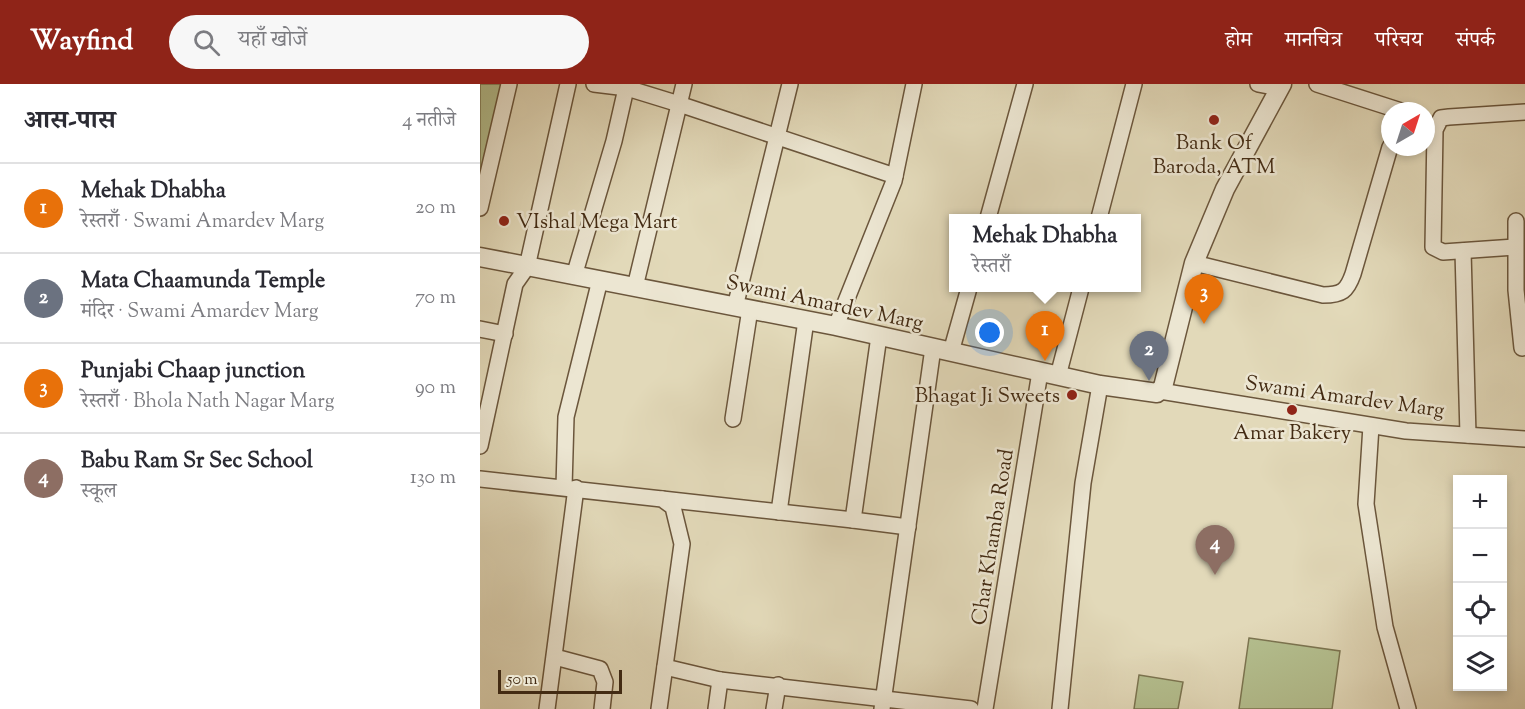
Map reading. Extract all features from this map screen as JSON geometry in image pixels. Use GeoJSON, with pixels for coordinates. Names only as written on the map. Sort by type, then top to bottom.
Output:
{"type":"FeatureCollection","features":[{"type":"Feature","properties":{"kind":"street"},"geometry":{"type":"LineString","coordinates":[[480,208],[508,84]]}},
{"type":"Feature","properties":{"kind":"street"},"geometry":{"type":"LineString","coordinates":[[480,446],[486,391],[505,334],[515,284],[527,267],[567,84]]}},
{"type":"Feature","properties":{"kind":"street"},"geometry":{"type":"LineString","coordinates":[[594,84],[627,86],[895,177]]}},
{"type":"Feature","properties":{"kind":"street"},"geometry":{"type":"LineString","coordinates":[[634,287],[684,84]]}},
{"type":"Feature","properties":{"kind":"street"},"geometry":{"type":"LineString","coordinates":[[733,419],[743,308],[776,138],[790,84]]}},
{"type":"Feature","properties":{"kind":"street"},"geometry":{"type":"LineString","coordinates":[[836,326],[895,177],[914,84]]}},
{"type":"Feature","properties":{"kind":"street"},"geometry":{"type":"LineString","coordinates":[[989,214],[1025,84]]}},
{"type":"Feature","properties":{"kind":"street"},"geometry":{"type":"LineString","coordinates":[[1100,214],[1134,84]]}},
{"type":"Feature","properties":{"kind":"street"},"geometry":{"type":"LineString","coordinates":[[1162,389],[1194,263],[1225,189],[1280,86],[1258,84]]}},
{"type":"Feature","properties":{"kind":"street"},"geometry":{"type":"LineString","coordinates":[[1317,84],[1381,105]]}},
{"type":"Feature","properties":{"kind":"street"},"geometry":{"type":"LineString","coordinates":[[574,276],[614,141],[627,86]]}},
{"type":"Feature","properties":{"kind":"street"},"geometry":{"type":"LineString","coordinates":[[1435,120],[1525,112]]}},
{"type":"Feature","properties":{"kind":"street"},"geometry":{"type":"LineString","coordinates":[[1194,263],[1323,295],[1339,295],[1348,288],[1353,274],[1387,156]]}},
{"type":"Feature","properties":{"kind":"street"},"geometry":{"type":"LineString","coordinates":[[1434,156],[1432,241],[1437,251],[1515,247]]}},
{"type":"Feature","properties":{"kind":"street"},"geometry":{"type":"LineString","coordinates":[[1516,221],[1515,247],[1521,290],[1522,348]]}},
{"type":"Feature","properties":{"kind":"street"},"geometry":{"type":"LineString","coordinates":[[1463,251],[1468,435]]}},
{"type":"Feature","properties":{"kind":"street","name":"Swami Amardev Marg"},"geometry":{"type":"LineString","coordinates":[[480,258],[836,326],[1144,393],[1162,389],[1371,426],[1525,439]]}},
{"type":"Feature","properties":{"kind":"street"},"geometry":{"type":"LineString","coordinates":[[547,709],[555,657],[570,487],[566,417],[600,280]]}},
{"type":"Feature","properties":{"kind":"street"},"geometry":{"type":"LineString","coordinates":[[951,352],[968,292]]}},
{"type":"Feature","properties":{"kind":"street"},"geometry":{"type":"LineString","coordinates":[[1058,376],[1081,292]]}},
{"type":"Feature","properties":{"kind":"street"},"geometry":{"type":"LineString","coordinates":[[779,512],[806,320]]}},
{"type":"Feature","properties":{"kind":"street"},"geometry":{"type":"LineString","coordinates":[[480,329],[505,334]]}},
{"type":"Feature","properties":{"kind":"street"},"geometry":{"type":"LineString","coordinates":[[853,520],[879,336]]}},
{"type":"Feature","properties":{"kind":"street"},"geometry":{"type":"LineString","coordinates":[[882,704],[933,348]]}},
{"type":"Feature","properties":{"kind":"street","name":"Char Khamba Road"},"geometry":{"type":"LineString","coordinates":[[985,709],[1040,372]]}},
{"type":"Feature","properties":{"kind":"street"},"geometry":{"type":"LineString","coordinates":[[1060,709],[1083,483],[1100,385]]}},
{"type":"Feature","properties":{"kind":"street"},"geometry":{"type":"LineString","coordinates":[[1371,426],[1367,513],[1385,627],[1408,709]]}},
{"type":"Feature","properties":{"kind":"street"},"geometry":{"type":"LineString","coordinates":[[480,479],[570,487],[908,527]]}},
{"type":"Feature","properties":{"kind":"street"},"geometry":{"type":"LineString","coordinates":[[659,709],[682,544],[674,507],[662,499]]}},
{"type":"Feature","properties":{"kind":"street"},"geometry":{"type":"LineString","coordinates":[[555,657],[600,669],[605,682],[602,709]]}},
{"type":"Feature","properties":{"kind":"street"},"geometry":{"type":"LineString","coordinates":[[665,667],[720,680],[778,685],[882,704],[971,709]]}},
{"type":"Feature","properties":{"kind":"street"},"geometry":{"type":"LineString","coordinates":[[717,709],[720,680]]}},
{"type":"Feature","properties":{"kind":"street"},"geometry":{"type":"LineString","coordinates":[[774,709],[778,685]]}},
{"type":"Feature","properties":{"kind":"green space"},"geometry":{"type":"Polygon","coordinates":[[[480,84],[504,84],[480,200],[480,84]]]}},
{"type":"Feature","properties":{"kind":"green space"},"geometry":{"type":"Polygon","coordinates":[[[1249,638],[1340,651],[1332,709],[1239,709],[1249,638]]]}},
{"type":"Feature","properties":{"kind":"green space"},"geometry":{"type":"Polygon","coordinates":[[[1139,675],[1183,682],[1178,709],[1134,709],[1139,675]]]}},
{"type":"Feature","properties":{"kind":"place","name":"Bank Of Baroda, ATM"},"geometry":{"type":"Point","coordinates":[1214,120]}},
{"type":"Feature","properties":{"kind":"place","name":"VIshal Mega Mart"},"geometry":{"type":"Point","coordinates":[504,221]}},
{"type":"Feature","properties":{"kind":"place","name":"Punjabi Chaap junction"},"geometry":{"type":"Point","coordinates":[1204,324]}},
{"type":"Feature","properties":{"kind":"place","name":"Mehak Dhabha"},"geometry":{"type":"Point","coordinates":[1045,361]}},
{"type":"Feature","properties":{"kind":"place","name":"Mata Chaamunda Temple"},"geometry":{"type":"Point","coordinates":[1149,381]}},
{"type":"Feature","properties":{"kind":"place","name":"Bhagat Ji Sweets"},"geometry":{"type":"Point","coordinates":[1072,395]}},
{"type":"Feature","properties":{"kind":"place","name":"Amar Bakery"},"geometry":{"type":"Point","coordinates":[1292,410]}},
{"type":"Feature","properties":{"kind":"place","name":"Babu Ram Sr Sec School"},"geometry":{"type":"Point","coordinates":[1215,575]}}]}
